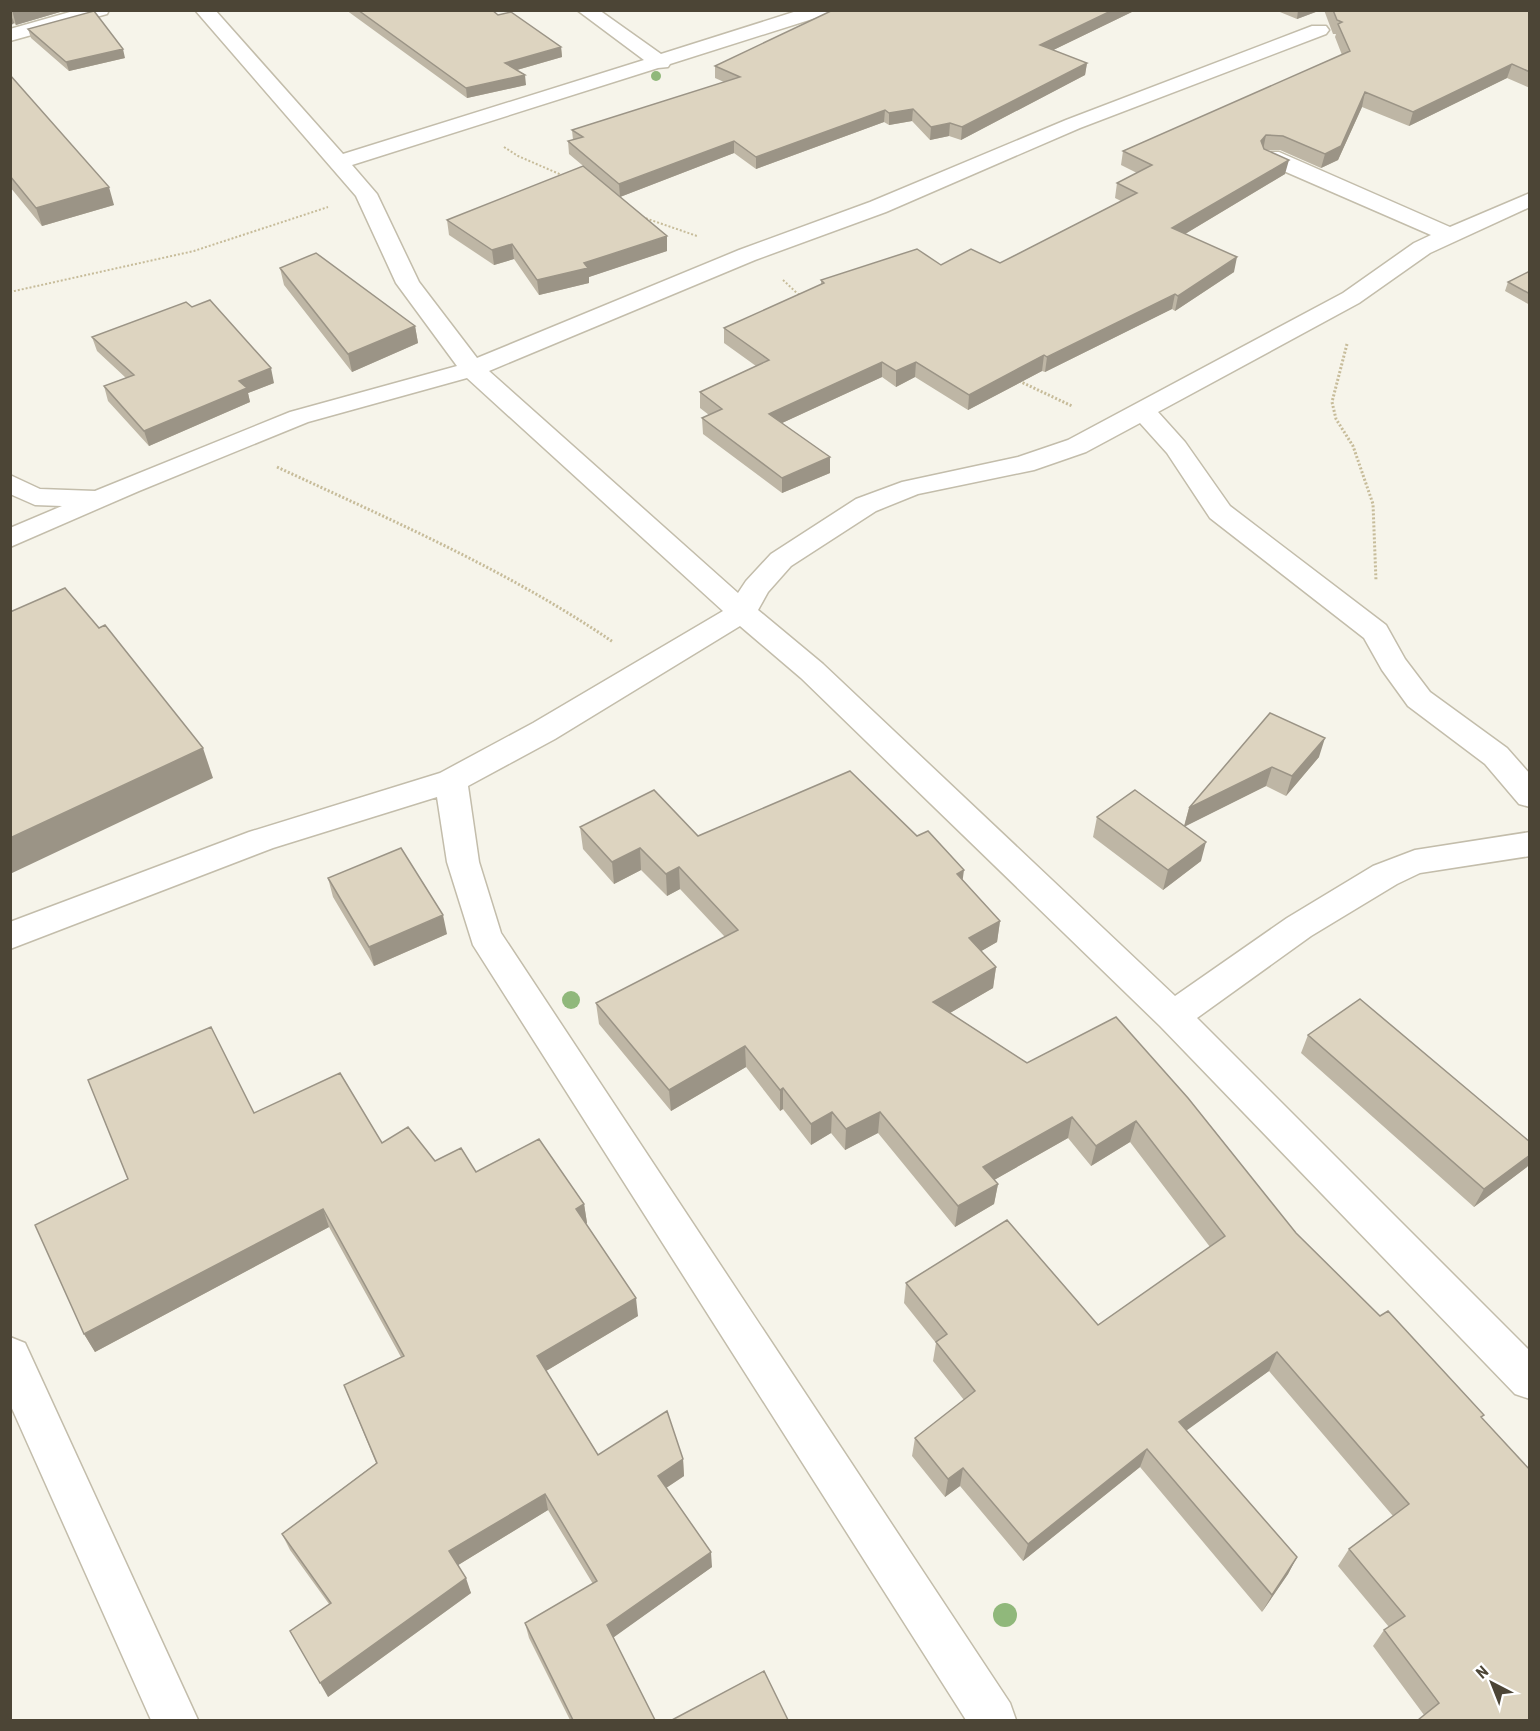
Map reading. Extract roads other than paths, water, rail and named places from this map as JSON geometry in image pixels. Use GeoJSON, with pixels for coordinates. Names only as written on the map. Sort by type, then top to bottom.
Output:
{"type":"FeatureCollection","features":[{"type":"Feature","properties":{"kind":"street"},"geometry":{"type":"LineString","coordinates":[[10,34],[100,10]]}},
{"type":"Feature","properties":{"kind":"street"},"geometry":{"type":"LineString","coordinates":[[204,10],[340,162],[366,195],[408,283],[472,369],[742,612],[812,671],[1173,1016],[1530,1380]]}},
{"type":"Feature","properties":{"kind":"street"},"geometry":{"type":"LineString","coordinates":[[586,10],[662,63]]}},
{"type":"Feature","properties":{"kind":"street"},"geometry":{"type":"LineString","coordinates":[[340,162],[662,63],[821,10]]}},
{"type":"Feature","properties":{"kind":"street"},"geometry":{"type":"LineString","coordinates":[[10,539],[102,498],[299,417],[472,369],[747,255],[878,207],[1073,124],[1319,30]]}},
{"type":"Feature","properties":{"kind":"street"},"geometry":{"type":"LineString","coordinates":[[1271,157],[1449,235]]}},
{"type":"Feature","properties":{"kind":"street"},"geometry":{"type":"LineString","coordinates":[[10,936],[261,840],[451,782],[544,731],[742,612],[756,587],[781,560],[866,505],[887,495],[943,480],[1025,464],[1077,446],[1131,419],[1351,298],[1422,248],[1530,199]]}},
{"type":"Feature","properties":{"kind":"street"},"geometry":{"type":"LineString","coordinates":[[1131,419],[1176,448],[1220,512],[1376,632],[1392,663],[1419,699],[1496,756],[1530,796]]}},
{"type":"Feature","properties":{"kind":"street"},"geometry":{"type":"LineString","coordinates":[[10,483],[35,497],[102,498]]}},
{"type":"Feature","properties":{"kind":"street"},"geometry":{"type":"LineString","coordinates":[[451,782],[463,862],[485,936],[993,1720]]}},
{"type":"Feature","properties":{"kind":"street"},"geometry":{"type":"LineString","coordinates":[[1173,1016],[1299,927],[1385,875],[1414,862],[1530,844]]}},
{"type":"Feature","properties":{"kind":"street"},"geometry":{"type":"LineString","coordinates":[[10,1356],[175,1720]]}}]}
